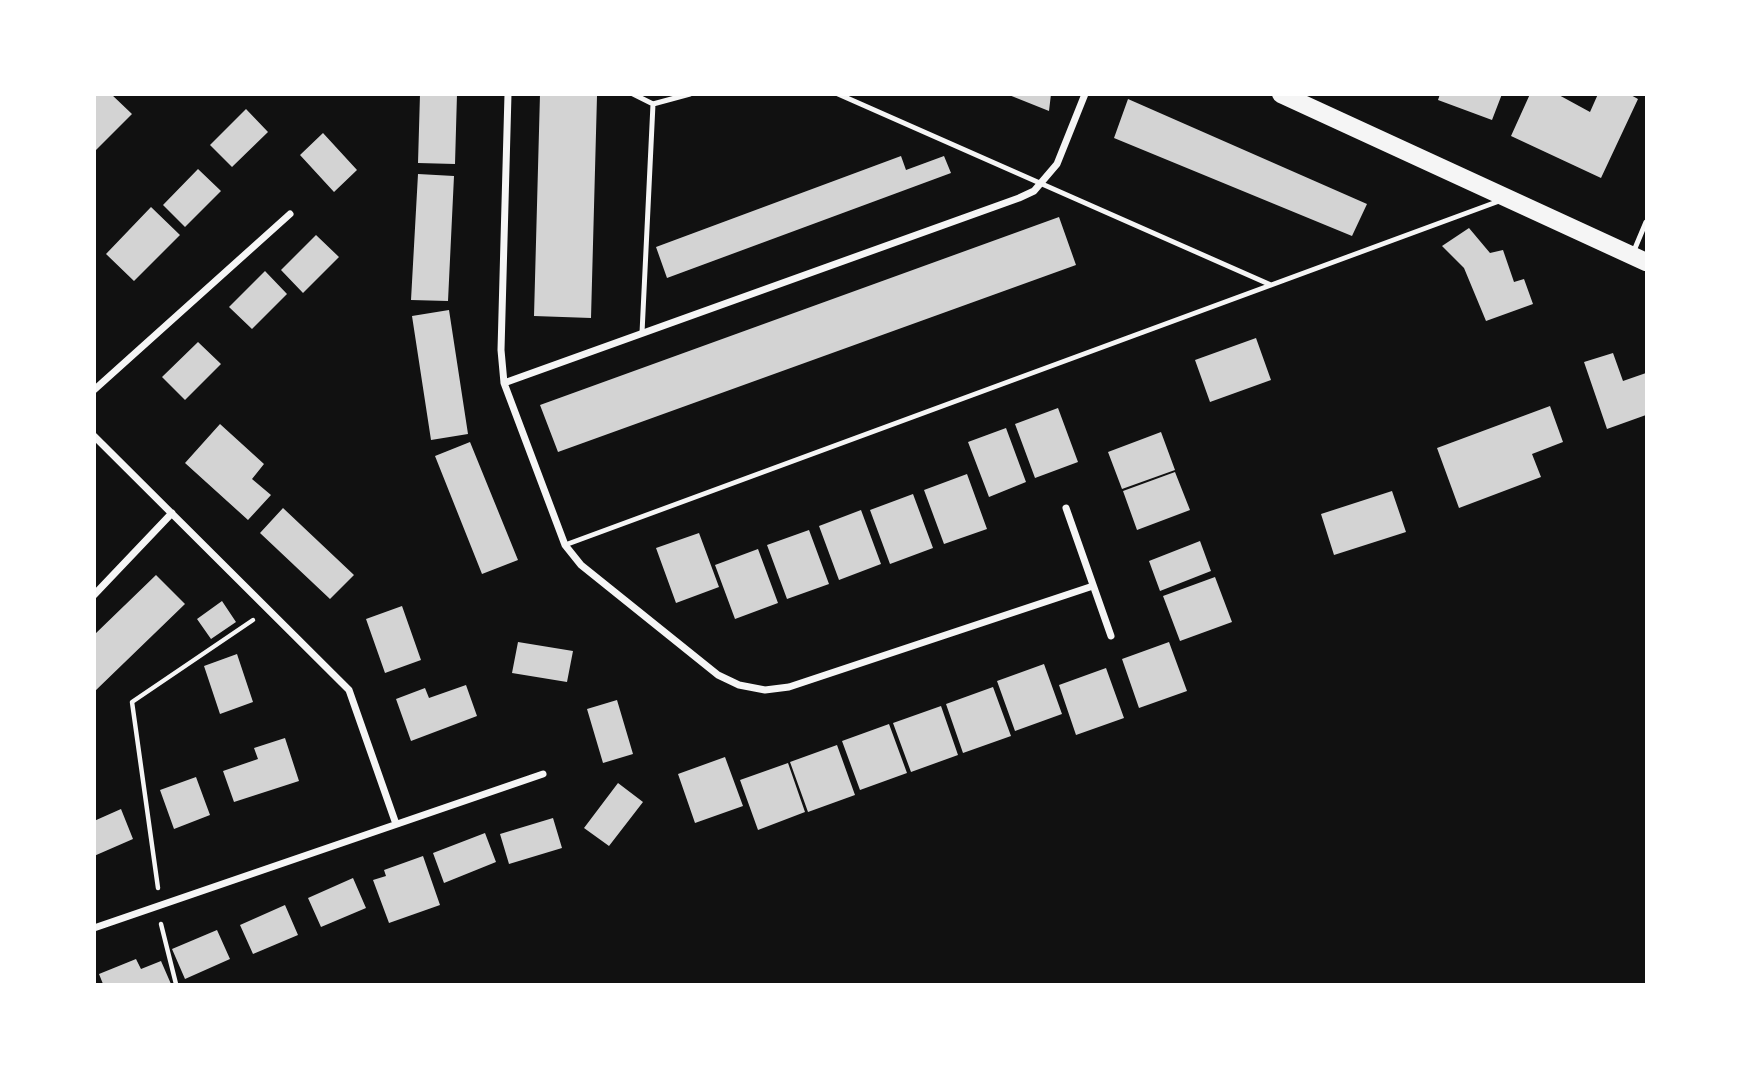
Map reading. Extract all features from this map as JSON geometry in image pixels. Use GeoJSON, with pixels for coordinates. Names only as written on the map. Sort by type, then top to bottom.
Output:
{"type":"FeatureCollection","features":[{"type":"Feature","properties":{"kind":"main road"},"geometry":{"type":"LineString","coordinates":[[1281,94],[1639,259]]}},
{"type":"Feature","properties":{"kind":"street"},"geometry":{"type":"LineString","coordinates":[[508,94],[501,350],[504,383],[565,545],[581,565],[718,675],[739,685],[765,690],[789,687],[1093,586]]}},
{"type":"Feature","properties":{"kind":"street"},"geometry":{"type":"LineString","coordinates":[[504,383],[1019,198],[1043,182],[1057,164],[1085,94]]}},
{"type":"Feature","properties":{"kind":"street"},"geometry":{"type":"LineString","coordinates":[[94,390],[290,214]]}},
{"type":"Feature","properties":{"kind":"street"},"geometry":{"type":"LineString","coordinates":[[94,436],[349,690],[396,824]]}},
{"type":"Feature","properties":{"kind":"street"},"geometry":{"type":"LineString","coordinates":[[1066,508],[1111,636]]}},
{"type":"Feature","properties":{"kind":"street"},"geometry":{"type":"LineString","coordinates":[[94,595],[172,513]]}},
{"type":"Feature","properties":{"kind":"street"},"geometry":{"type":"LineString","coordinates":[[94,928],[542,774]]}},
{"type":"Feature","properties":{"kind":"lane"},"geometry":{"type":"LineString","coordinates":[[632,94],[653,104],[690,94]]}},
{"type":"Feature","properties":{"kind":"lane"},"geometry":{"type":"LineString","coordinates":[[838,94],[1043,182],[1271,285]]}},
{"type":"Feature","properties":{"kind":"lane"},"geometry":{"type":"LineString","coordinates":[[642,333],[653,104]]}},
{"type":"Feature","properties":{"kind":"lane"},"geometry":{"type":"LineString","coordinates":[[565,545],[1505,199]]}},
{"type":"Feature","properties":{"kind":"lane"},"geometry":{"type":"LineString","coordinates":[[1639,259],[1647,222]]}},
{"type":"Feature","properties":{"kind":"path"},"geometry":{"type":"LineString","coordinates":[[176,985],[161,929],[160,904],[132,702],[268,610]]}},
{"type":"Feature","properties":{"kind":"building"},"geometry":{"type":"Polygon","coordinates":[[[111,94],[132,114],[94,152],[94,96],[111,94]]]}},
{"type":"Feature","properties":{"kind":"building"},"geometry":{"type":"Polygon","coordinates":[[[420,94],[457,94],[455,164],[418,163],[420,94]]]}},
{"type":"Feature","properties":{"kind":"building"},"geometry":{"type":"Polygon","coordinates":[[[540,94],[597,96],[591,318],[534,316],[540,94]]]}},
{"type":"Feature","properties":{"kind":"building"},"geometry":{"type":"Polygon","coordinates":[[[1051,94],[1049,111],[1009,95],[1051,94]]]}},
{"type":"Feature","properties":{"kind":"building"},"geometry":{"type":"Polygon","coordinates":[[[1440,94],[1502,94],[1492,120],[1438,100],[1440,94]]]}},
{"type":"Feature","properties":{"kind":"building"},"geometry":{"type":"Polygon","coordinates":[[[1530,94],[1557,94],[1590,112],[1598,94],[1629,94],[1638,99],[1601,178],[1511,136],[1530,94]]]}},
{"type":"Feature","properties":{"kind":"building"},"geometry":{"type":"Polygon","coordinates":[[[1128,99],[1367,204],[1352,236],[1114,138],[1128,99]]]}},
{"type":"Feature","properties":{"kind":"building"},"geometry":{"type":"Polygon","coordinates":[[[246,109],[268,132],[232,167],[210,145],[246,109]]]}},
{"type":"Feature","properties":{"kind":"building"},"geometry":{"type":"Polygon","coordinates":[[[323,133],[357,170],[334,192],[300,155],[323,133]]]}},
{"type":"Feature","properties":{"kind":"building"},"geometry":{"type":"Polygon","coordinates":[[[901,156],[906,170],[944,156],[951,173],[667,278],[656,247],[901,156]]]}},
{"type":"Feature","properties":{"kind":"building"},"geometry":{"type":"Polygon","coordinates":[[[198,169],[221,191],[185,227],[163,205],[198,169]]]}},
{"type":"Feature","properties":{"kind":"building"},"geometry":{"type":"Polygon","coordinates":[[[418,174],[454,176],[448,301],[411,300],[418,174]]]}},
{"type":"Feature","properties":{"kind":"building"},"geometry":{"type":"Polygon","coordinates":[[[151,207],[180,235],[134,281],[106,254],[151,207]]]}},
{"type":"Feature","properties":{"kind":"building"},"geometry":{"type":"Polygon","coordinates":[[[1059,217],[1076,265],[558,452],[540,405],[1059,217]]]}},
{"type":"Feature","properties":{"kind":"building"},"geometry":{"type":"Polygon","coordinates":[[[1469,228],[1490,253],[1503,250],[1514,282],[1524,279],[1533,304],[1486,321],[1464,268],[1442,246],[1469,228]]]}},
{"type":"Feature","properties":{"kind":"building"},"geometry":{"type":"Polygon","coordinates":[[[316,235],[339,257],[303,293],[281,270],[316,235]]]}},
{"type":"Feature","properties":{"kind":"building"},"geometry":{"type":"Polygon","coordinates":[[[265,271],[287,294],[252,329],[229,307],[265,271]]]}},
{"type":"Feature","properties":{"kind":"building"},"geometry":{"type":"Polygon","coordinates":[[[449,310],[468,434],[431,440],[412,316],[449,310]]]}},
{"type":"Feature","properties":{"kind":"building"},"geometry":{"type":"Polygon","coordinates":[[[1256,338],[1271,380],[1210,402],[1195,360],[1256,338]]]}},
{"type":"Feature","properties":{"kind":"building"},"geometry":{"type":"Polygon","coordinates":[[[198,342],[221,364],[185,400],[162,377],[198,342]]]}},
{"type":"Feature","properties":{"kind":"building"},"geometry":{"type":"Polygon","coordinates":[[[1613,353],[1623,381],[1646,373],[1646,415],[1607,429],[1584,362],[1613,353]]]}},
{"type":"Feature","properties":{"kind":"building"},"geometry":{"type":"Polygon","coordinates":[[[1550,406],[1563,442],[1532,454],[1541,477],[1459,508],[1437,448],[1550,406]]]}},
{"type":"Feature","properties":{"kind":"building"},"geometry":{"type":"Polygon","coordinates":[[[1058,408],[1078,462],[1035,478],[1015,424],[1058,408]]]}},
{"type":"Feature","properties":{"kind":"building"},"geometry":{"type":"Polygon","coordinates":[[[220,424],[264,464],[252,479],[271,495],[248,520],[185,463],[220,424]]]}},
{"type":"Feature","properties":{"kind":"building"},"geometry":{"type":"Polygon","coordinates":[[[1006,428],[1026,482],[989,497],[968,442],[1006,428]]]}},
{"type":"Feature","properties":{"kind":"building"},"geometry":{"type":"Polygon","coordinates":[[[1161,432],[1175,470],[1122,489],[1108,452],[1161,432]]]}},
{"type":"Feature","properties":{"kind":"building"},"geometry":{"type":"Polygon","coordinates":[[[470,442],[518,560],[482,574],[435,456],[470,442]]]}},
{"type":"Feature","properties":{"kind":"building"},"geometry":{"type":"Polygon","coordinates":[[[1175,472],[1190,510],[1137,530],[1123,491],[1175,472]]]}},
{"type":"Feature","properties":{"kind":"building"},"geometry":{"type":"Polygon","coordinates":[[[967,474],[987,529],[944,544],[924,490],[967,474]]]}},
{"type":"Feature","properties":{"kind":"building"},"geometry":{"type":"Polygon","coordinates":[[[1392,491],[1406,532],[1334,555],[1321,514],[1392,491]]]}},
{"type":"Feature","properties":{"kind":"building"},"geometry":{"type":"Polygon","coordinates":[[[913,494],[933,548],[890,564],[870,510],[913,494]]]}},
{"type":"Feature","properties":{"kind":"building"},"geometry":{"type":"Polygon","coordinates":[[[283,508],[354,575],[330,599],[260,533],[283,508]]]}},
{"type":"Feature","properties":{"kind":"building"},"geometry":{"type":"Polygon","coordinates":[[[861,510],[881,564],[839,580],[819,526],[861,510]]]}},
{"type":"Feature","properties":{"kind":"building"},"geometry":{"type":"Polygon","coordinates":[[[809,530],[829,584],[787,599],[767,545],[809,530]]]}},
{"type":"Feature","properties":{"kind":"building"},"geometry":{"type":"Polygon","coordinates":[[[699,533],[719,587],[676,603],[656,548],[699,533]]]}},
{"type":"Feature","properties":{"kind":"building"},"geometry":{"type":"Polygon","coordinates":[[[1200,541],[1211,571],[1160,591],[1149,561],[1200,541]]]}},
{"type":"Feature","properties":{"kind":"building"},"geometry":{"type":"Polygon","coordinates":[[[758,549],[778,603],[735,619],[715,565],[758,549]]]}},
{"type":"Feature","properties":{"kind":"building"},"geometry":{"type":"Polygon","coordinates":[[[156,575],[185,604],[94,692],[94,635],[156,575]]]}},
{"type":"Feature","properties":{"kind":"building"},"geometry":{"type":"Polygon","coordinates":[[[1215,577],[1232,622],[1180,641],[1163,596],[1215,577]]]}},
{"type":"Feature","properties":{"kind":"building"},"geometry":{"type":"Polygon","coordinates":[[[222,601],[236,622],[211,639],[197,619],[222,601]]]}},
{"type":"Feature","properties":{"kind":"building"},"geometry":{"type":"Polygon","coordinates":[[[402,606],[421,660],[385,673],[366,619],[402,606]]]}},
{"type":"Feature","properties":{"kind":"building"},"geometry":{"type":"Polygon","coordinates":[[[518,642],[573,651],[567,682],[512,673],[518,642]]]}},
{"type":"Feature","properties":{"kind":"building"},"geometry":{"type":"Polygon","coordinates":[[[1169,642],[1187,691],[1139,708],[1122,659],[1169,642]]]}},
{"type":"Feature","properties":{"kind":"building"},"geometry":{"type":"Polygon","coordinates":[[[237,654],[253,702],[220,714],[204,666],[237,654]]]}},
{"type":"Feature","properties":{"kind":"building"},"geometry":{"type":"Polygon","coordinates":[[[1044,664],[1062,714],[1015,731],[997,681],[1044,664]]]}},
{"type":"Feature","properties":{"kind":"building"},"geometry":{"type":"Polygon","coordinates":[[[1106,668],[1124,718],[1076,735],[1059,685],[1106,668]]]}},
{"type":"Feature","properties":{"kind":"building"},"geometry":{"type":"Polygon","coordinates":[[[466,685],[477,716],[411,741],[396,699],[425,688],[429,698],[466,685]]]}},
{"type":"Feature","properties":{"kind":"building"},"geometry":{"type":"Polygon","coordinates":[[[993,687],[1011,736],[963,753],[946,704],[993,687]]]}},
{"type":"Feature","properties":{"kind":"building"},"geometry":{"type":"Polygon","coordinates":[[[617,700],[633,754],[603,763],[587,709],[617,700]]]}},
{"type":"Feature","properties":{"kind":"building"},"geometry":{"type":"Polygon","coordinates":[[[941,706],[958,755],[911,772],[893,723],[941,706]]]}},
{"type":"Feature","properties":{"kind":"building"},"geometry":{"type":"Polygon","coordinates":[[[889,724],[907,773],[860,790],[842,741],[889,724]]]}},
{"type":"Feature","properties":{"kind":"building"},"geometry":{"type":"Polygon","coordinates":[[[285,738],[299,781],[234,802],[223,771],[258,759],[254,748],[285,738]]]}},
{"type":"Feature","properties":{"kind":"building"},"geometry":{"type":"Polygon","coordinates":[[[837,745],[855,795],[808,812],[790,762],[837,745]]]}},
{"type":"Feature","properties":{"kind":"building"},"geometry":{"type":"Polygon","coordinates":[[[725,757],[743,806],[695,823],[678,774],[725,757]]]}},
{"type":"Feature","properties":{"kind":"building"},"geometry":{"type":"Polygon","coordinates":[[[788,763],[805,812],[758,830],[740,780],[788,763]]]}},
{"type":"Feature","properties":{"kind":"building"},"geometry":{"type":"Polygon","coordinates":[[[196,777],[210,815],[174,829],[160,790],[196,777]]]}},
{"type":"Feature","properties":{"kind":"building"},"geometry":{"type":"Polygon","coordinates":[[[618,783],[643,802],[609,846],[584,828],[618,783]]]}},
{"type":"Feature","properties":{"kind":"building"},"geometry":{"type":"Polygon","coordinates":[[[121,809],[133,839],[94,856],[94,821],[121,809]]]}},
{"type":"Feature","properties":{"kind":"building"},"geometry":{"type":"Polygon","coordinates":[[[553,818],[562,848],[509,864],[500,834],[553,818]]]}},
{"type":"Feature","properties":{"kind":"building"},"geometry":{"type":"Polygon","coordinates":[[[485,833],[496,862],[444,883],[433,853],[485,833]]]}},
{"type":"Feature","properties":{"kind":"building"},"geometry":{"type":"Polygon","coordinates":[[[423,856],[440,905],[389,923],[373,880],[386,876],[384,870],[423,856]]]}},
{"type":"Feature","properties":{"kind":"building"},"geometry":{"type":"Polygon","coordinates":[[[353,878],[366,908],[321,927],[308,898],[353,878]]]}},
{"type":"Feature","properties":{"kind":"building"},"geometry":{"type":"Polygon","coordinates":[[[285,905],[298,935],[253,954],[240,925],[285,905]]]}},
{"type":"Feature","properties":{"kind":"building"},"geometry":{"type":"Polygon","coordinates":[[[217,930],[230,959],[185,979],[172,949],[217,930]]]}},
{"type":"Feature","properties":{"kind":"building"},"geometry":{"type":"Polygon","coordinates":[[[136,959],[141,969],[161,961],[171,984],[103,984],[99,974],[136,959]]]}}]}
